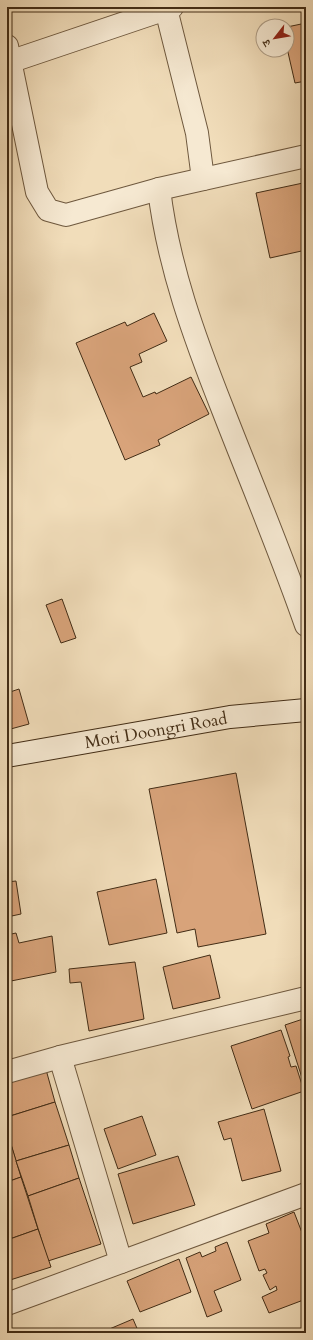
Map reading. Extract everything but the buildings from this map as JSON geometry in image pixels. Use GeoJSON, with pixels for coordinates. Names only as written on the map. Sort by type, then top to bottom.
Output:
{"type":"FeatureCollection","features":[{"type":"Feature","properties":{"kind":"street"},"geometry":{"type":"LineString","coordinates":[[203,179],[197,133],[169,8],[9,53],[37,192],[48,210],[66,215],[159,189],[306,156]]}},
{"type":"Feature","properties":{"kind":"street"},"geometry":{"type":"LineString","coordinates":[[159,189],[161,210],[177,280],[200,351],[306,625]]}},
{"type":"Feature","properties":{"kind":"street","name":"Moti Doongri Road"},"geometry":{"type":"LineString","coordinates":[[7,756],[230,717],[306,710]]}},
{"type":"Feature","properties":{"kind":"street"},"geometry":{"type":"LineString","coordinates":[[7,1072],[60,1057],[306,998]]}},
{"type":"Feature","properties":{"kind":"street"},"geometry":{"type":"LineString","coordinates":[[60,1057],[121,1262]]}},
{"type":"Feature","properties":{"kind":"street"},"geometry":{"type":"LineString","coordinates":[[7,1304],[306,1194]]}}]}
